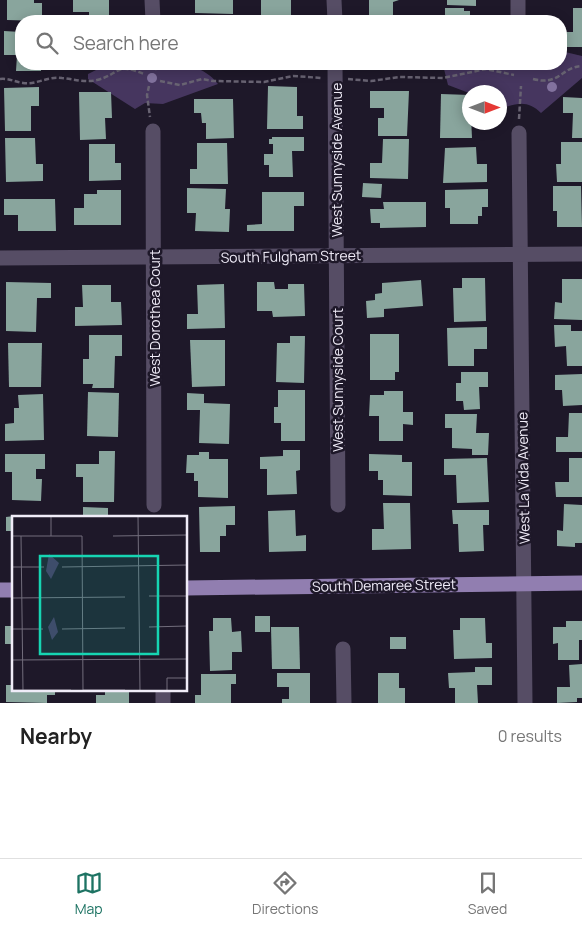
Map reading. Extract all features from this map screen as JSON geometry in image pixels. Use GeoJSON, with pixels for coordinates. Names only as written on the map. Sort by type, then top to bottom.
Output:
{"type":"FeatureCollection","features":[{"type":"Feature","properties":{"kind":"main road","name":"South Demaree Street"},"geometry":{"type":"LineString","coordinates":[[188,588],[582,583]]}},
{"type":"Feature","properties":{"kind":"street"},"geometry":{"type":"LineString","coordinates":[[152,0],[153,15]]}},
{"type":"Feature","properties":{"kind":"street"},"geometry":{"type":"LineString","coordinates":[[334,0],[335,15]]}},
{"type":"Feature","properties":{"kind":"street"},"geometry":{"type":"LineString","coordinates":[[518,0],[518,15]]}},
{"type":"Feature","properties":{"kind":"street","name":"West Sunnyside Avenue"},"geometry":{"type":"LineString","coordinates":[[335,71],[336,256]]}},
{"type":"Feature","properties":{"kind":"street","name":"West Dorothea Court"},"geometry":{"type":"LineString","coordinates":[[153,131],[154,505]]}},
{"type":"Feature","properties":{"kind":"street","name":"West La Vida Avenue"},"geometry":{"type":"LineString","coordinates":[[519,133],[525,703]]}},
{"type":"Feature","properties":{"kind":"street","name":"South Fulgham Street"},"geometry":{"type":"LineString","coordinates":[[0,258],[582,254]]}},
{"type":"Feature","properties":{"kind":"street","name":"West Sunnyside Court"},"geometry":{"type":"LineString","coordinates":[[336,256],[338,505]]}},
{"type":"Feature","properties":{"kind":"street"},"geometry":{"type":"LineString","coordinates":[[343,649],[344,703]]}},
{"type":"Feature","properties":{"kind":"street"},"geometry":{"type":"LineString","coordinates":[[163,690],[163,703]]}},
{"type":"Feature","properties":{"kind":"path"},"geometry":{"type":"LineString","coordinates":[[533,79],[548,82],[567,71],[582,66]]}},
{"type":"Feature","properties":{"kind":"path"},"geometry":{"type":"LineString","coordinates":[[0,79],[11,79],[23,83],[61,78],[91,81],[104,78],[116,70]]}},
{"type":"Feature","properties":{"kind":"path"},"geometry":{"type":"LineString","coordinates":[[132,70],[144,74]]}},
{"type":"Feature","properties":{"kind":"path"},"geometry":{"type":"LineString","coordinates":[[160,81],[180,85],[202,79],[264,82],[335,71],[371,81],[400,77],[443,78],[486,70],[514,75]]}},
{"type":"Feature","properties":{"kind":"path"},"geometry":{"type":"LineString","coordinates":[[149,86],[147,99],[153,131]]}},
{"type":"Feature","properties":{"kind":"path"},"geometry":{"type":"LineString","coordinates":[[519,133],[521,86]]}},
{"type":"Feature","properties":{"kind":"shaded area"},"geometry":{"type":"Polygon","coordinates":[[[567,52],[582,56],[582,78],[541,113],[525,104],[507,107],[507,85],[462,85],[462,90],[448,85],[444,70],[567,70],[567,52]]]}},
{"type":"Feature","properties":{"kind":"shaded area"},"geometry":{"type":"Polygon","coordinates":[[[96,70],[200,70],[218,84],[163,104],[145,103],[135,109],[88,79],[88,74],[96,70]]]}},
{"type":"Feature","properties":{"kind":"building"},"geometry":{"type":"Polygon","coordinates":[[[7,0],[34,0],[34,3],[42,3],[42,15],[15,15],[15,20],[7,20],[7,0]]]}},
{"type":"Feature","properties":{"kind":"building"},"geometry":{"type":"Polygon","coordinates":[[[73,0],[109,0],[109,15],[89,15],[89,12],[73,12],[73,0]]]}},
{"type":"Feature","properties":{"kind":"building"},"geometry":{"type":"Polygon","coordinates":[[[195,0],[233,0],[233,14],[195,13],[195,0]]]}},
{"type":"Feature","properties":{"kind":"building"},"geometry":{"type":"Polygon","coordinates":[[[261,0],[291,0],[291,15],[261,15],[261,0]]]}},
{"type":"Feature","properties":{"kind":"building"},"geometry":{"type":"Polygon","coordinates":[[[369,0],[399,0],[393,2],[393,15],[369,15],[369,0]]]}},
{"type":"Feature","properties":{"kind":"building"},"geometry":{"type":"Polygon","coordinates":[[[447,0],[476,0],[476,6],[447,5],[447,0]]]}},
{"type":"Feature","properties":{"kind":"building"},"geometry":{"type":"Polygon","coordinates":[[[445,8],[464,8],[464,11],[470,11],[470,15],[445,15],[445,8]]]}},
{"type":"Feature","properties":{"kind":"building"},"geometry":{"type":"Polygon","coordinates":[[[573,8],[582,8],[582,47],[567,47],[567,32],[573,32],[573,8]]]}},
{"type":"Feature","properties":{"kind":"building"},"geometry":{"type":"Polygon","coordinates":[[[4,31],[15,32],[15,55],[4,55],[4,31]]]}},
{"type":"Feature","properties":{"kind":"building"},"geometry":{"type":"Polygon","coordinates":[[[16,70],[41,70],[41,71],[16,70]]]}},
{"type":"Feature","properties":{"kind":"building"},"geometry":{"type":"Polygon","coordinates":[[[268,86],[297,87],[297,116],[303,116],[303,129],[267,129],[268,86]]]}},
{"type":"Feature","properties":{"kind":"building"},"geometry":{"type":"Polygon","coordinates":[[[39,87],[39,106],[31,106],[31,131],[5,131],[4,88],[39,87]]]}},
{"type":"Feature","properties":{"kind":"building"},"geometry":{"type":"Polygon","coordinates":[[[370,91],[409,91],[407,136],[378,136],[378,118],[384,118],[384,108],[370,108],[370,91]]]}},
{"type":"Feature","properties":{"kind":"building"},"geometry":{"type":"Polygon","coordinates":[[[79,92],[111,92],[112,118],[105,118],[106,139],[80,140],[79,92]]]}},
{"type":"Feature","properties":{"kind":"building"},"geometry":{"type":"Polygon","coordinates":[[[441,94],[462,95],[462,130],[472,130],[472,138],[440,138],[441,94]]]}},
{"type":"Feature","properties":{"kind":"building"},"geometry":{"type":"Polygon","coordinates":[[[563,97],[582,98],[582,138],[572,138],[573,113],[563,113],[563,97]]]}},
{"type":"Feature","properties":{"kind":"building"},"geometry":{"type":"Polygon","coordinates":[[[194,99],[233,99],[234,138],[206,139],[206,123],[202,123],[201,113],[194,113],[194,99]]]}},
{"type":"Feature","properties":{"kind":"building"},"geometry":{"type":"Polygon","coordinates":[[[272,137],[304,137],[304,151],[292,151],[293,177],[269,177],[269,165],[264,165],[264,154],[273,154],[273,144],[269,144],[269,139],[272,139],[272,137]]]}},
{"type":"Feature","properties":{"kind":"building"},"geometry":{"type":"Polygon","coordinates":[[[5,138],[35,138],[36,164],[43,164],[43,181],[6,182],[5,138]]]}},
{"type":"Feature","properties":{"kind":"building"},"geometry":{"type":"Polygon","coordinates":[[[383,139],[409,139],[408,179],[370,178],[370,163],[382,163],[383,139]]]}},
{"type":"Feature","properties":{"kind":"building"},"geometry":{"type":"Polygon","coordinates":[[[561,142],[582,142],[582,182],[557,182],[556,164],[561,164],[561,142]]]}},
{"type":"Feature","properties":{"kind":"building"},"geometry":{"type":"Polygon","coordinates":[[[197,143],[227,143],[228,184],[190,184],[190,169],[197,169],[197,143]]]}},
{"type":"Feature","properties":{"kind":"building"},"geometry":{"type":"Polygon","coordinates":[[[89,144],[115,144],[115,163],[121,163],[121,180],[89,181],[89,144]]]}},
{"type":"Feature","properties":{"kind":"building"},"geometry":{"type":"Polygon","coordinates":[[[476,147],[477,164],[487,164],[487,182],[443,183],[445,148],[476,147]]]}},
{"type":"Feature","properties":{"kind":"building"},"geometry":{"type":"Polygon","coordinates":[[[363,183],[382,184],[381,198],[362,197],[363,183]]]}},
{"type":"Feature","properties":{"kind":"building"},"geometry":{"type":"Polygon","coordinates":[[[553,186],[581,186],[582,227],[557,227],[557,211],[553,211],[553,186]]]}},
{"type":"Feature","properties":{"kind":"building"},"geometry":{"type":"Polygon","coordinates":[[[187,188],[226,189],[225,209],[230,209],[229,232],[195,231],[196,213],[187,213],[187,188]]]}},
{"type":"Feature","properties":{"kind":"building"},"geometry":{"type":"Polygon","coordinates":[[[488,189],[488,207],[482,207],[482,216],[478,216],[478,224],[450,224],[450,208],[445,208],[445,190],[488,189]]]}},
{"type":"Feature","properties":{"kind":"building"},"geometry":{"type":"Polygon","coordinates":[[[97,190],[121,190],[121,225],[74,225],[74,208],[84,208],[84,194],[97,194],[97,190]]]}},
{"type":"Feature","properties":{"kind":"building"},"geometry":{"type":"Polygon","coordinates":[[[262,192],[304,192],[304,206],[294,206],[294,231],[247,231],[247,225],[262,224],[262,192]]]}},
{"type":"Feature","properties":{"kind":"building"},"geometry":{"type":"Polygon","coordinates":[[[4,199],[55,199],[56,231],[18,231],[18,215],[4,215],[4,199]]]}},
{"type":"Feature","properties":{"kind":"building"},"geometry":{"type":"Polygon","coordinates":[[[383,202],[426,202],[426,227],[380,228],[380,223],[371,223],[370,209],[384,209],[383,202]]]}},
{"type":"Feature","properties":{"kind":"building"},"geometry":{"type":"Polygon","coordinates":[[[462,278],[485,278],[486,321],[454,322],[453,288],[462,288],[462,278]]]}},
{"type":"Feature","properties":{"kind":"building"},"geometry":{"type":"Polygon","coordinates":[[[562,279],[582,279],[582,320],[554,319],[555,302],[562,303],[562,279]]]}},
{"type":"Feature","properties":{"kind":"building"},"geometry":{"type":"Polygon","coordinates":[[[421,280],[423,306],[384,309],[384,317],[367,318],[366,301],[375,300],[375,294],[382,293],[382,283],[421,280]]]}},
{"type":"Feature","properties":{"kind":"building"},"geometry":{"type":"Polygon","coordinates":[[[6,282],[51,283],[51,298],[37,298],[36,332],[6,331],[6,282]]]}},
{"type":"Feature","properties":{"kind":"building"},"geometry":{"type":"Polygon","coordinates":[[[257,282],[274,282],[275,289],[288,289],[288,284],[304,284],[305,316],[273,317],[272,311],[257,311],[257,282]]]}},
{"type":"Feature","properties":{"kind":"building"},"geometry":{"type":"Polygon","coordinates":[[[224,284],[225,328],[187,329],[187,314],[198,314],[197,285],[224,284]]]}},
{"type":"Feature","properties":{"kind":"building"},"geometry":{"type":"Polygon","coordinates":[[[82,285],[111,285],[111,302],[121,302],[122,325],[75,326],[75,307],[83,307],[82,285]]]}},
{"type":"Feature","properties":{"kind":"building"},"geometry":{"type":"Polygon","coordinates":[[[554,325],[571,325],[571,331],[582,331],[582,366],[567,366],[566,346],[555,347],[554,325]]]}},
{"type":"Feature","properties":{"kind":"building"},"geometry":{"type":"Polygon","coordinates":[[[487,327],[487,349],[474,349],[474,366],[448,366],[447,328],[487,327]]]}},
{"type":"Feature","properties":{"kind":"building"},"geometry":{"type":"Polygon","coordinates":[[[370,334],[399,334],[399,372],[395,372],[395,380],[370,380],[370,334]]]}},
{"type":"Feature","properties":{"kind":"building"},"geometry":{"type":"Polygon","coordinates":[[[89,335],[122,335],[122,356],[115,356],[114,388],[92,388],[93,384],[83,384],[83,359],[89,359],[89,335]]]}},
{"type":"Feature","properties":{"kind":"building"},"geometry":{"type":"Polygon","coordinates":[[[290,336],[305,336],[304,383],[276,382],[277,343],[290,343],[290,336]]]}},
{"type":"Feature","properties":{"kind":"building"},"geometry":{"type":"Polygon","coordinates":[[[190,340],[225,340],[225,386],[192,387],[190,340]]]}},
{"type":"Feature","properties":{"kind":"building"},"geometry":{"type":"Polygon","coordinates":[[[8,343],[42,343],[41,387],[9,387],[8,343]]]}},
{"type":"Feature","properties":{"kind":"building"},"geometry":{"type":"Polygon","coordinates":[[[461,372],[488,372],[488,387],[479,387],[480,409],[464,410],[463,401],[456,401],[456,383],[461,383],[461,372]]]}},
{"type":"Feature","properties":{"kind":"building"},"geometry":{"type":"Polygon","coordinates":[[[582,374],[582,405],[563,406],[562,390],[555,390],[555,375],[582,374]]]}},
{"type":"Feature","properties":{"kind":"building"},"geometry":{"type":"Polygon","coordinates":[[[278,390],[305,390],[305,441],[281,441],[281,423],[274,423],[274,407],[278,407],[278,390]]]}},
{"type":"Feature","properties":{"kind":"building"},"geometry":{"type":"Polygon","coordinates":[[[384,391],[403,391],[403,412],[413,412],[413,425],[403,424],[403,441],[379,441],[379,416],[369,416],[370,395],[384,395],[384,391]]]}},
{"type":"Feature","properties":{"kind":"building"},"geometry":{"type":"Polygon","coordinates":[[[88,392],[119,393],[118,437],[87,436],[88,392]]]}},
{"type":"Feature","properties":{"kind":"building"},"geometry":{"type":"Polygon","coordinates":[[[187,393],[204,394],[204,403],[230,404],[229,444],[199,443],[200,410],[187,410],[187,393]]]}},
{"type":"Feature","properties":{"kind":"building"},"geometry":{"type":"Polygon","coordinates":[[[43,394],[44,440],[5,441],[5,424],[14,423],[14,408],[19,408],[18,395],[43,394]]]}},
{"type":"Feature","properties":{"kind":"building"},"geometry":{"type":"Polygon","coordinates":[[[569,413],[582,413],[582,452],[556,452],[556,437],[568,437],[569,413]]]}},
{"type":"Feature","properties":{"kind":"building"},"geometry":{"type":"Polygon","coordinates":[[[445,414],[477,414],[476,433],[489,433],[488,455],[472,455],[472,449],[452,448],[452,428],[445,428],[445,414]]]}},
{"type":"Feature","properties":{"kind":"building"},"geometry":{"type":"Polygon","coordinates":[[[283,450],[300,450],[300,470],[296,471],[297,494],[267,495],[267,469],[260,469],[260,457],[283,456],[283,450]]]}},
{"type":"Feature","properties":{"kind":"building"},"geometry":{"type":"Polygon","coordinates":[[[99,451],[115,451],[114,502],[83,502],[83,477],[76,477],[76,464],[99,464],[99,451]]]}},
{"type":"Feature","properties":{"kind":"building"},"geometry":{"type":"Polygon","coordinates":[[[199,452],[209,452],[209,459],[228,459],[228,498],[198,497],[198,481],[194,481],[194,473],[186,473],[187,455],[199,455],[199,452]]]}},
{"type":"Feature","properties":{"kind":"building"},"geometry":{"type":"Polygon","coordinates":[[[5,454],[45,454],[45,469],[36,469],[36,479],[42,479],[41,501],[12,500],[12,472],[5,472],[5,454]]]}},
{"type":"Feature","properties":{"kind":"building"},"geometry":{"type":"Polygon","coordinates":[[[369,454],[402,455],[402,462],[412,462],[412,496],[383,495],[383,480],[378,480],[378,471],[369,471],[369,454]]]}},
{"type":"Feature","properties":{"kind":"building"},"geometry":{"type":"Polygon","coordinates":[[[487,458],[489,502],[457,503],[456,475],[444,475],[444,459],[487,458]]]}},
{"type":"Feature","properties":{"kind":"building"},"geometry":{"type":"Polygon","coordinates":[[[569,458],[582,458],[582,497],[556,497],[555,482],[569,482],[569,458]]]}},
{"type":"Feature","properties":{"kind":"building"},"geometry":{"type":"Polygon","coordinates":[[[383,503],[410,503],[411,549],[372,550],[372,529],[384,529],[383,503]]]}},
{"type":"Feature","properties":{"kind":"building"},"geometry":{"type":"Polygon","coordinates":[[[564,504],[582,505],[582,543],[575,543],[575,547],[557,546],[557,530],[563,531],[564,504]]]}},
{"type":"Feature","properties":{"kind":"building"},"geometry":{"type":"Polygon","coordinates":[[[235,506],[235,525],[226,525],[226,536],[220,536],[220,552],[200,552],[199,507],[235,506]]]}},
{"type":"Feature","properties":{"kind":"building"},"geometry":{"type":"Polygon","coordinates":[[[83,507],[108,508],[108,516],[83,516],[83,507]]]}},
{"type":"Feature","properties":{"kind":"building"},"geometry":{"type":"Polygon","coordinates":[[[295,510],[296,536],[306,535],[306,551],[269,552],[268,511],[295,510]]]}},
{"type":"Feature","properties":{"kind":"building"},"geometry":{"type":"Polygon","coordinates":[[[452,510],[489,510],[489,525],[483,525],[484,551],[459,552],[458,524],[453,524],[452,510]]]}},
{"type":"Feature","properties":{"kind":"building"},"geometry":{"type":"Polygon","coordinates":[[[12,516],[12,531],[6,531],[6,517],[12,516]]]}},
{"type":"Feature","properties":{"kind":"building"},"geometry":{"type":"Polygon","coordinates":[[[255,616],[270,616],[270,632],[255,632],[255,616]]]}},
{"type":"Feature","properties":{"kind":"building"},"geometry":{"type":"Polygon","coordinates":[[[213,618],[231,618],[232,632],[241,631],[242,652],[232,652],[232,670],[210,671],[209,631],[213,631],[213,618]]]}},
{"type":"Feature","properties":{"kind":"building"},"geometry":{"type":"Polygon","coordinates":[[[460,618],[485,618],[486,643],[492,643],[492,658],[454,659],[453,630],[460,630],[460,618]]]}},
{"type":"Feature","properties":{"kind":"building"},"geometry":{"type":"Polygon","coordinates":[[[566,621],[582,621],[582,640],[579,640],[579,660],[558,660],[558,643],[553,644],[553,627],[566,627],[566,621]]]}},
{"type":"Feature","properties":{"kind":"building"},"geometry":{"type":"Polygon","coordinates":[[[5,626],[12,626],[12,644],[5,644],[5,626]]]}},
{"type":"Feature","properties":{"kind":"building"},"geometry":{"type":"Polygon","coordinates":[[[271,627],[299,627],[300,669],[272,669],[271,627]]]}},
{"type":"Feature","properties":{"kind":"building"},"geometry":{"type":"Polygon","coordinates":[[[390,637],[406,637],[406,649],[390,649],[390,637]]]}},
{"type":"Feature","properties":{"kind":"building"},"geometry":{"type":"Polygon","coordinates":[[[582,664],[582,698],[577,698],[577,702],[557,703],[557,687],[570,687],[569,665],[582,664]]]}},
{"type":"Feature","properties":{"kind":"building"},"geometry":{"type":"Polygon","coordinates":[[[475,667],[492,667],[492,685],[477,685],[478,703],[455,703],[455,688],[449,688],[448,673],[475,672],[475,667]]]}},
{"type":"Feature","properties":{"kind":"building"},"geometry":{"type":"Polygon","coordinates":[[[277,673],[310,673],[310,703],[282,703],[282,699],[289,699],[289,687],[277,687],[277,673]]]}},
{"type":"Feature","properties":{"kind":"building"},"geometry":{"type":"Polygon","coordinates":[[[378,673],[399,673],[399,688],[405,688],[405,703],[378,703],[378,673]]]}},
{"type":"Feature","properties":{"kind":"building"},"geometry":{"type":"Polygon","coordinates":[[[201,674],[236,674],[236,684],[231,684],[231,703],[195,703],[195,695],[201,695],[201,674]]]}},
{"type":"Feature","properties":{"kind":"building"},"geometry":{"type":"Polygon","coordinates":[[[6,685],[12,685],[12,690],[55,690],[55,695],[47,695],[47,703],[6,702],[6,685]]]}},
{"type":"Feature","properties":{"kind":"building"},"geometry":{"type":"Polygon","coordinates":[[[105,690],[129,690],[129,703],[96,703],[96,695],[105,695],[105,690]]]}}]}
